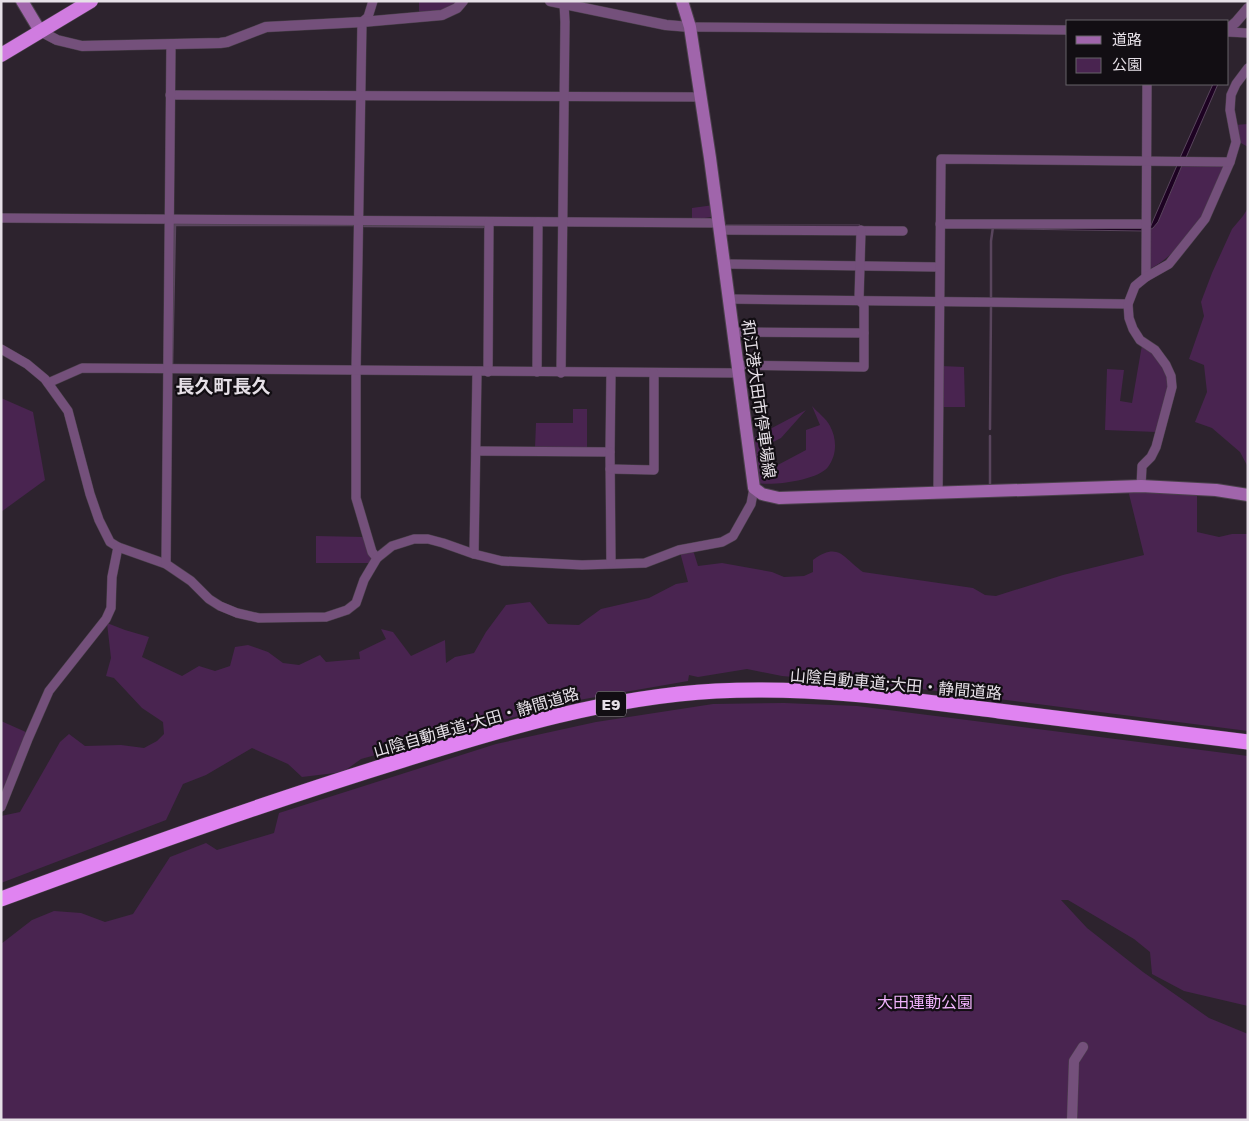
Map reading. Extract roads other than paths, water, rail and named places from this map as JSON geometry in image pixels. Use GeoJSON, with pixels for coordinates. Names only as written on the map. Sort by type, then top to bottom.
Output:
{"type":"FeatureCollection","features":[{"type":"Feature","properties":{"kind":"highway"},"geometry":{"type":"LineString","coordinates":[[1,55],[72,1]]}},
{"type":"Feature","properties":{"kind":"highway"},"geometry":{"type":"LineString","coordinates":[[1,45],[91,1]]}},
{"type":"Feature","properties":{"kind":"highway","name":"山陰自動車道;大田・静間道路"},"geometry":{"type":"LineString","coordinates":[[1,899],[168,838],[406,759],[539,720],[599,706],[657,696],[756,690],[839,693],[970,707],[1248,742]]}},
{"type":"Feature","properties":{"kind":"main road"},"geometry":{"type":"LineString","coordinates":[[22,1],[37,28]]}},
{"type":"Feature","properties":{"kind":"main road","name":"和江港大田市停車場線"},"geometry":{"type":"LineString","coordinates":[[682,1],[690,27],[701,98],[754,488],[762,494],[779,498],[1141,486],[1216,490],[1248,495]]}},
{"type":"Feature","properties":{"kind":"street"},"geometry":{"type":"LineString","coordinates":[[373,1],[368,16],[362,22],[356,371],[356,498],[372,552],[377,558]]}},
{"type":"Feature","properties":{"kind":"street"},"geometry":{"type":"LineString","coordinates":[[37,28],[57,40],[82,46],[227,42],[266,27],[362,22],[442,15],[457,8],[464,1]]}},
{"type":"Feature","properties":{"kind":"street"},"geometry":{"type":"LineString","coordinates":[[550,1],[666,25],[690,27],[1066,30]]}},
{"type":"Feature","properties":{"kind":"street"},"geometry":{"type":"LineString","coordinates":[[561,373],[564,3]]}},
{"type":"Feature","properties":{"kind":"street"},"geometry":{"type":"LineString","coordinates":[[1229,29],[1248,8]]}},
{"type":"Feature","properties":{"kind":"street"},"geometry":{"type":"LineString","coordinates":[[1229,30],[1248,33]]}},
{"type":"Feature","properties":{"kind":"street"},"geometry":{"type":"LineString","coordinates":[[166,564],[171,44]]}},
{"type":"Feature","properties":{"kind":"street"},"geometry":{"type":"LineString","coordinates":[[1141,486],[1142,466],[1156,447],[1172,387],[1171,376],[1166,365],[1155,350],[1140,340],[1133,329],[1128,304],[1135,286],[1146,277],[1169,264],[1206,218],[1230,162],[1236,142],[1230,110],[1231,95],[1236,84],[1248,68]]}},
{"type":"Feature","properties":{"kind":"street"},"geometry":{"type":"LineString","coordinates":[[1146,277],[1147,85]]}},
{"type":"Feature","properties":{"kind":"street"},"geometry":{"type":"LineString","coordinates":[[170,94],[701,98]]}},
{"type":"Feature","properties":{"kind":"street"},"geometry":{"type":"LineString","coordinates":[[938,494],[941,159],[1230,162]]}},
{"type":"Feature","properties":{"kind":"street"},"geometry":{"type":"LineString","coordinates":[[1,218],[562,222],[904,230]]}},
{"type":"Feature","properties":{"kind":"street"},"geometry":{"type":"LineString","coordinates":[[488,372],[489,222]]}},
{"type":"Feature","properties":{"kind":"street"},"geometry":{"type":"LineString","coordinates":[[537,372],[538,222]]}},
{"type":"Feature","properties":{"kind":"street"},"geometry":{"type":"LineString","coordinates":[[940,224],[1146,224]]}},
{"type":"Feature","properties":{"kind":"street"},"geometry":{"type":"LineString","coordinates":[[48,383],[82,368],[654,373],[739,369],[864,367],[864,305],[859,300],[861,230]]}},
{"type":"Feature","properties":{"kind":"street"},"geometry":{"type":"LineString","coordinates":[[724,264],[937,267]]}},
{"type":"Feature","properties":{"kind":"street"},"geometry":{"type":"LineString","coordinates":[[729,299],[1128,304]]}},
{"type":"Feature","properties":{"kind":"street"},"geometry":{"type":"LineString","coordinates":[[734,332],[864,333]]}},
{"type":"Feature","properties":{"kind":"street"},"geometry":{"type":"LineString","coordinates":[[1,349],[27,364],[48,383],[68,411],[99,520],[110,542],[118,547],[166,564],[191,580],[209,599],[237,613],[259,618],[326,617],[347,610],[356,603],[364,580],[377,558],[392,546],[414,539],[428,539],[502,561],[582,565],[645,563],[679,550],[722,542],[733,536],[748,510],[754,488]]}},
{"type":"Feature","properties":{"kind":"street"},"geometry":{"type":"LineString","coordinates":[[474,554],[477,372]]}},
{"type":"Feature","properties":{"kind":"street"},"geometry":{"type":"LineString","coordinates":[[611,373],[611,563]]}},
{"type":"Feature","properties":{"kind":"street"},"geometry":{"type":"LineString","coordinates":[[610,469],[654,470],[654,373]]}},
{"type":"Feature","properties":{"kind":"street"},"geometry":{"type":"LineString","coordinates":[[476,451],[610,452]]}},
{"type":"Feature","properties":{"kind":"street"},"geometry":{"type":"LineString","coordinates":[[1,807],[49,691],[106,619],[111,608],[112,577],[118,547]]}},
{"type":"Feature","properties":{"kind":"street"},"geometry":{"type":"LineString","coordinates":[[1072,1120],[1074,1061],[1084,1047]]}},
{"type":"Feature","properties":{"kind":"waterway"},"geometry":{"type":"LineString","coordinates":[[172,367],[175,225],[354,225]]}},
{"type":"Feature","properties":{"kind":"waterway"},"geometry":{"type":"LineString","coordinates":[[364,226],[483,227]]}},
{"type":"Feature","properties":{"kind":"waterway"},"geometry":{"type":"LineString","coordinates":[[991,299],[991,241],[993,227]]}},
{"type":"Feature","properties":{"kind":"waterway"},"geometry":{"type":"LineString","coordinates":[[990,429],[991,306]]}},
{"type":"Feature","properties":{"kind":"waterway"},"geometry":{"type":"LineString","coordinates":[[990,436],[990,484]]}},
{"type":"Feature","properties":{"kind":"district","name":"長久町長久"},"geometry":{"type":"Point","coordinates":[223,385]}},
{"type":"Feature","properties":{"kind":"park label","name":"大田運動公園"},"geometry":{"type":"Point","coordinates":[925,1002]}}]}
